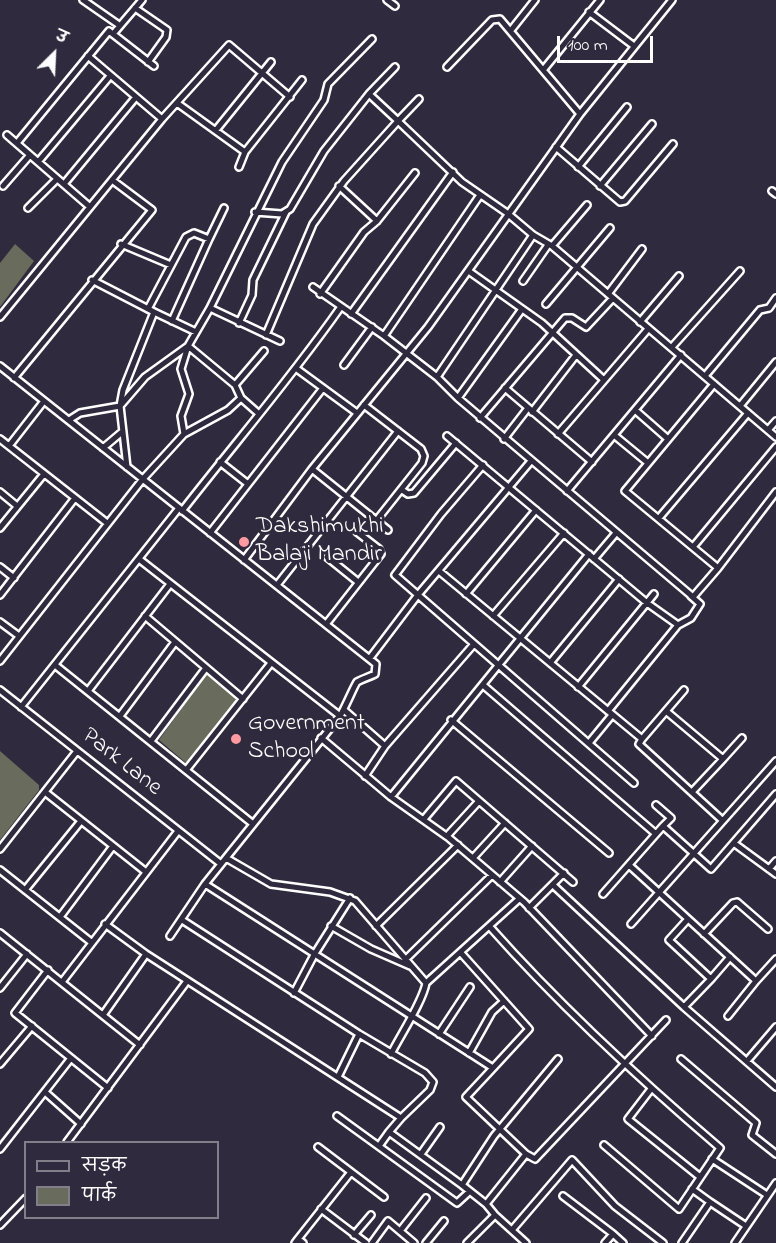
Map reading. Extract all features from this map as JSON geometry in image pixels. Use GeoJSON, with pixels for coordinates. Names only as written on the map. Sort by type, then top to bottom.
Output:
{"type":"FeatureCollection","features":[{"type":"Feature","properties":{"kind":"street"},"geometry":{"type":"LineString","coordinates":[[83,0],[119,25]]}},
{"type":"Feature","properties":{"kind":"street"},"geometry":{"type":"LineString","coordinates":[[113,34],[142,0]]}},
{"type":"Feature","properties":{"kind":"street"},"geometry":{"type":"LineString","coordinates":[[387,0],[394,6]]}},
{"type":"Feature","properties":{"kind":"street"},"geometry":{"type":"LineString","coordinates":[[512,29],[535,0]]}},
{"type":"Feature","properties":{"kind":"street"},"geometry":{"type":"LineString","coordinates":[[544,69],[600,0]]}},
{"type":"Feature","properties":{"kind":"street"},"geometry":{"type":"LineString","coordinates":[[244,560],[312,469],[407,354],[470,272],[507,213],[580,114],[672,0]]}},
{"type":"Feature","properties":{"kind":"street"},"geometry":{"type":"LineString","coordinates":[[135,8],[167,30],[166,37],[148,62]]}},
{"type":"Feature","properties":{"kind":"street"},"geometry":{"type":"LineString","coordinates":[[590,12],[634,46]]}},
{"type":"Feature","properties":{"kind":"street"},"geometry":{"type":"LineString","coordinates":[[447,67],[496,18],[512,29],[580,114]]}},
{"type":"Feature","properties":{"kind":"street"},"geometry":{"type":"LineString","coordinates":[[17,143],[109,31],[154,66]]}},
{"type":"Feature","properties":{"kind":"street"},"geometry":{"type":"LineString","coordinates":[[184,434],[181,416],[189,394],[181,369],[188,346],[210,308],[255,212],[282,162],[324,100],[328,84],[372,39]]}},
{"type":"Feature","properties":{"kind":"street"},"geometry":{"type":"LineString","coordinates":[[0,317],[162,119],[229,45],[291,97]]}},
{"type":"Feature","properties":{"kind":"street"},"geometry":{"type":"LineString","coordinates":[[88,56],[162,119]]}},
{"type":"Feature","properties":{"kind":"street"},"geometry":{"type":"LineString","coordinates":[[216,130],[271,62]]}},
{"type":"Feature","properties":{"kind":"street"},"geometry":{"type":"LineString","coordinates":[[239,323],[252,295],[253,279],[286,212],[293,205],[324,151],[369,94],[395,67]]}},
{"type":"Feature","properties":{"kind":"street"},"geometry":{"type":"LineString","coordinates":[[38,162],[110,76]]}},
{"type":"Feature","properties":{"kind":"street"},"geometry":{"type":"LineString","coordinates":[[239,167],[245,152],[291,97],[302,80]]}},
{"type":"Feature","properties":{"kind":"street"},"geometry":{"type":"LineString","coordinates":[[369,94],[480,195],[577,267],[776,437]]}},
{"type":"Feature","properties":{"kind":"street"},"geometry":{"type":"LineString","coordinates":[[64,184],[136,98]]}},
{"type":"Feature","properties":{"kind":"street"},"geometry":{"type":"LineString","coordinates":[[266,335],[313,224],[339,186],[419,99]]}},
{"type":"Feature","properties":{"kind":"street"},"geometry":{"type":"LineString","coordinates":[[177,103],[245,152]]}},
{"type":"Feature","properties":{"kind":"street"},"geometry":{"type":"LineString","coordinates":[[578,167],[627,106]]}},
{"type":"Feature","properties":{"kind":"street"},"geometry":{"type":"LineString","coordinates":[[600,186],[652,124]]}},
{"type":"Feature","properties":{"kind":"street"},"geometry":{"type":"LineString","coordinates":[[7,135],[90,207]]}},
{"type":"Feature","properties":{"kind":"street"},"geometry":{"type":"LineString","coordinates":[[556,147],[617,201],[625,201],[673,144]]}},
{"type":"Feature","properties":{"kind":"street"},"geometry":{"type":"LineString","coordinates":[[3,186],[30,155]]}},
{"type":"Feature","properties":{"kind":"street"},"geometry":{"type":"LineString","coordinates":[[351,314],[453,172]]}},
{"type":"Feature","properties":{"kind":"street"},"geometry":{"type":"LineString","coordinates":[[321,294],[364,232],[377,221],[415,173]]}},
{"type":"Feature","properties":{"kind":"street"},"geometry":{"type":"LineString","coordinates":[[28,208],[57,179]]}},
{"type":"Feature","properties":{"kind":"street"},"geometry":{"type":"LineString","coordinates":[[14,378],[92,280],[152,210],[112,180]]}},
{"type":"Feature","properties":{"kind":"street"},"geometry":{"type":"LineString","coordinates":[[339,186],[377,221]]}},
{"type":"Feature","properties":{"kind":"street"},"geometry":{"type":"LineString","coordinates":[[384,336],[480,195]]}},
{"type":"Feature","properties":{"kind":"street"},"geometry":{"type":"LineString","coordinates":[[523,281],[550,245],[587,205]]}},
{"type":"Feature","properties":{"kind":"street"},"geometry":{"type":"LineString","coordinates":[[172,321],[224,208]]}},
{"type":"Feature","properties":{"kind":"street"},"geometry":{"type":"LineString","coordinates":[[255,212],[286,212]]}},
{"type":"Feature","properties":{"kind":"street"},"geometry":{"type":"LineString","coordinates":[[546,304],[610,228]]}},
{"type":"Feature","properties":{"kind":"street"},"geometry":{"type":"LineString","coordinates":[[127,467],[120,406],[123,390],[151,310],[171,265],[190,234],[198,234],[208,239]]}},
{"type":"Feature","properties":{"kind":"street"},"geometry":{"type":"LineString","coordinates":[[437,377],[533,235]]}},
{"type":"Feature","properties":{"kind":"street"},"geometry":{"type":"LineString","coordinates":[[122,244],[171,265]]}},
{"type":"Feature","properties":{"kind":"street"},"geometry":{"type":"LineString","coordinates":[[480,418],[550,333],[568,317],[586,327],[642,249]]}},
{"type":"Feature","properties":{"kind":"street"},"geometry":{"type":"LineString","coordinates":[[672,347],[740,271]]}},
{"type":"Feature","properties":{"kind":"street"},"geometry":{"type":"LineString","coordinates":[[470,272],[522,309],[604,380]]}},
{"type":"Feature","properties":{"kind":"street"},"geometry":{"type":"LineString","coordinates":[[639,322],[679,276]]}},
{"type":"Feature","properties":{"kind":"street"},"geometry":{"type":"LineString","coordinates":[[92,280],[196,332]]}},
{"type":"Feature","properties":{"kind":"street"},"geometry":{"type":"LineString","coordinates":[[313,287],[340,308],[372,327],[437,377],[504,439],[700,604],[691,618],[678,625],[589,743]]}},
{"type":"Feature","properties":{"kind":"street"},"geometry":{"type":"LineString","coordinates":[[705,376],[760,310],[769,308],[776,298]]}},
{"type":"Feature","properties":{"kind":"street"},"geometry":{"type":"LineString","coordinates":[[210,308],[280,341]]}},
{"type":"Feature","properties":{"kind":"street"},"geometry":{"type":"LineString","coordinates":[[21,707],[258,413],[297,369],[340,308]]}},
{"type":"Feature","properties":{"kind":"street"},"geometry":{"type":"LineString","coordinates":[[459,398],[522,309]]}},
{"type":"Feature","properties":{"kind":"street"},"geometry":{"type":"LineString","coordinates":[[344,365],[372,327]]}},
{"type":"Feature","properties":{"kind":"street"},"geometry":{"type":"LineString","coordinates":[[558,434],[648,329]]}},
{"type":"Feature","properties":{"kind":"street"},"geometry":{"type":"LineString","coordinates":[[188,346],[235,385],[242,398],[258,413]]}},
{"type":"Feature","properties":{"kind":"street"},"geometry":{"type":"LineString","coordinates":[[69,420],[86,411],[120,406],[145,377],[188,346]]}},
{"type":"Feature","properties":{"kind":"street"},"geometry":{"type":"LineString","coordinates":[[235,385],[264,351]]}},
{"type":"Feature","properties":{"kind":"street"},"geometry":{"type":"LineString","coordinates":[[504,439],[576,355]]}},
{"type":"Feature","properties":{"kind":"street"},"geometry":{"type":"LineString","coordinates":[[567,490],[681,355]]}},
{"type":"Feature","properties":{"kind":"street"},"geometry":{"type":"LineString","coordinates":[[740,406],[776,362]]}},
{"type":"Feature","properties":{"kind":"street"},"geometry":{"type":"LineString","coordinates":[[0,366],[376,664],[375,674],[358,681],[353,687],[352,698],[340,716],[205,884],[170,936]]}},
{"type":"Feature","properties":{"kind":"street"},"geometry":{"type":"LineString","coordinates":[[297,369],[357,413]]}},
{"type":"Feature","properties":{"kind":"street"},"geometry":{"type":"LineString","coordinates":[[714,384],[625,490],[718,568]]}},
{"type":"Feature","properties":{"kind":"street"},"geometry":{"type":"LineString","coordinates":[[210,533],[322,388]]}},
{"type":"Feature","properties":{"kind":"street"},"geometry":{"type":"LineString","coordinates":[[505,388],[592,462]]}},
{"type":"Feature","properties":{"kind":"street"},"geometry":{"type":"LineString","coordinates":[[0,661],[107,523],[184,434],[228,410],[242,398]]}},
{"type":"Feature","properties":{"kind":"street"},"geometry":{"type":"LineString","coordinates":[[9,446],[44,401]]}},
{"type":"Feature","properties":{"kind":"street"},"geometry":{"type":"LineString","coordinates":[[364,405],[421,449],[424,456],[422,463],[376,521]]}},
{"type":"Feature","properties":{"kind":"street"},"geometry":{"type":"LineString","coordinates":[[635,410],[668,439]]}},
{"type":"Feature","properties":{"kind":"street"},"geometry":{"type":"LineString","coordinates":[[660,518],[748,413]]}},
{"type":"Feature","properties":{"kind":"street"},"geometry":{"type":"LineString","coordinates":[[768,430],[776,421]]}},
{"type":"Feature","properties":{"kind":"street"},"geometry":{"type":"LineString","coordinates":[[277,585],[398,431]]}},
{"type":"Feature","properties":{"kind":"street"},"geometry":{"type":"LineString","coordinates":[[103,448],[122,432]]}},
{"type":"Feature","properties":{"kind":"street"},"geometry":{"type":"LineString","coordinates":[[614,435],[648,463]]}},
{"type":"Feature","properties":{"kind":"street"},"geometry":{"type":"LineString","coordinates":[[447,436],[647,603],[678,625]]}},
{"type":"Feature","properties":{"kind":"street"},"geometry":{"type":"LineString","coordinates":[[0,440],[107,523]]}},
{"type":"Feature","properties":{"kind":"street"},"geometry":{"type":"LineString","coordinates":[[402,490],[408,494],[414,493],[456,443]]}},
{"type":"Feature","properties":{"kind":"street"},"geometry":{"type":"LineString","coordinates":[[693,547],[776,447]]}},
{"type":"Feature","properties":{"kind":"street"},"geometry":{"type":"LineString","coordinates":[[370,658],[417,596],[511,488],[531,461]]}},
{"type":"Feature","properties":{"kind":"street"},"geometry":{"type":"LineString","coordinates":[[220,462],[248,484]]}},
{"type":"Feature","properties":{"kind":"street"},"geometry":{"type":"LineString","coordinates":[[483,465],[396,572],[396,577],[634,783]]}},
{"type":"Feature","properties":{"kind":"street"},"geometry":{"type":"LineString","coordinates":[[312,469],[388,530]]}},
{"type":"Feature","properties":{"kind":"street"},"geometry":{"type":"LineString","coordinates":[[0,528],[44,474]]}},
{"type":"Feature","properties":{"kind":"street"},"geometry":{"type":"LineString","coordinates":[[0,492],[18,506]]}},
{"type":"Feature","properties":{"kind":"street"},"geometry":{"type":"LineString","coordinates":[[689,594],[693,597],[718,568],[776,492]]}},
{"type":"Feature","properties":{"kind":"street"},"geometry":{"type":"LineString","coordinates":[[0,596],[75,498]]}},
{"type":"Feature","properties":{"kind":"street"},"geometry":{"type":"LineString","coordinates":[[466,594],[536,510]]}},
{"type":"Feature","properties":{"kind":"street"},"geometry":{"type":"LineString","coordinates":[[327,623],[381,551],[357,532]]}},
{"type":"Feature","properties":{"kind":"street"},"geometry":{"type":"LineString","coordinates":[[493,616],[564,533]]}},
{"type":"Feature","properties":{"kind":"street"},"geometry":{"type":"LineString","coordinates":[[391,797],[451,720],[483,685],[520,638],[592,556],[616,533]]}},
{"type":"Feature","properties":{"kind":"street"},"geometry":{"type":"LineString","coordinates":[[327,556],[358,582]]}},
{"type":"Feature","properties":{"kind":"street"},"geometry":{"type":"LineString","coordinates":[[139,559],[340,716]]}},
{"type":"Feature","properties":{"kind":"street"},"geometry":{"type":"LineString","coordinates":[[0,567],[14,578]]}},
{"type":"Feature","properties":{"kind":"street"},"geometry":{"type":"LineString","coordinates":[[439,571],[642,739]]}},
{"type":"Feature","properties":{"kind":"street"},"geometry":{"type":"LineString","coordinates":[[550,663],[619,579]]}},
{"type":"Feature","properties":{"kind":"street"},"geometry":{"type":"LineString","coordinates":[[88,691],[170,584]]}},
{"type":"Feature","properties":{"kind":"street"},"geometry":{"type":"LineString","coordinates":[[578,687],[654,594]]}},
{"type":"Feature","properties":{"kind":"street"},"geometry":{"type":"LineString","coordinates":[[145,616],[243,699]]}},
{"type":"Feature","properties":{"kind":"street"},"geometry":{"type":"LineString","coordinates":[[0,622],[19,636]]}},
{"type":"Feature","properties":{"kind":"street"},"geometry":{"type":"LineString","coordinates":[[120,716],[175,642]]}},
{"type":"Feature","properties":{"kind":"street"},"geometry":{"type":"LineString","coordinates":[[365,776],[385,746],[474,644]]}},
{"type":"Feature","properties":{"kind":"street"},"geometry":{"type":"LineString","coordinates":[[187,769],[272,663]]}},
{"type":"Feature","properties":{"kind":"street"},"geometry":{"type":"LineString","coordinates":[[55,665],[253,824]]}},
{"type":"Feature","properties":{"kind":"street"},"geometry":{"type":"LineString","coordinates":[[151,741],[207,668]]}},
{"type":"Feature","properties":{"kind":"street"},"geometry":{"type":"LineString","coordinates":[[483,685],[656,834]]}},
{"type":"Feature","properties":{"kind":"street","name":"Park Lane"},"geometry":{"type":"LineString","coordinates":[[0,690],[221,864]]}},
{"type":"Feature","properties":{"kind":"street"},"geometry":{"type":"LineString","coordinates":[[684,690],[639,744],[722,820]]}},
{"type":"Feature","properties":{"kind":"street"},"geometry":{"type":"LineString","coordinates":[[344,710],[385,746]]}},
{"type":"Feature","properties":{"kind":"street"},"geometry":{"type":"LineString","coordinates":[[666,711],[723,759]]}},
{"type":"Feature","properties":{"kind":"street"},"geometry":{"type":"LineString","coordinates":[[451,720],[609,853]]}},
{"type":"Feature","properties":{"kind":"street"},"geometry":{"type":"LineString","coordinates":[[321,738],[391,797],[447,836],[529,908],[652,1036]]}},
{"type":"Feature","properties":{"kind":"street"},"geometry":{"type":"LineString","coordinates":[[692,792],[742,738]]}},
{"type":"Feature","properties":{"kind":"street"},"geometry":{"type":"LineString","coordinates":[[0,849],[77,751]]}},
{"type":"Feature","properties":{"kind":"street"},"geometry":{"type":"LineString","coordinates":[[631,924],[776,761]]}},
{"type":"Feature","properties":{"kind":"street"},"geometry":{"type":"LineString","coordinates":[[424,819],[456,781],[573,882]]}},
{"type":"Feature","properties":{"kind":"street"},"geometry":{"type":"LineString","coordinates":[[45,792],[146,872]]}},
{"type":"Feature","properties":{"kind":"street"},"geometry":{"type":"LineString","coordinates":[[663,826],[711,869],[776,794]]}},
{"type":"Feature","properties":{"kind":"street"},"geometry":{"type":"LineString","coordinates":[[447,836],[479,801]]}},
{"type":"Feature","properties":{"kind":"street"},"geometry":{"type":"LineString","coordinates":[[603,894],[671,818],[656,806]]}},
{"type":"Feature","properties":{"kind":"street"},"geometry":{"type":"LineString","coordinates":[[25,890],[81,821]]}},
{"type":"Feature","properties":{"kind":"street"},"geometry":{"type":"LineString","coordinates":[[473,858],[505,823]]}},
{"type":"Feature","properties":{"kind":"street"},"geometry":{"type":"LineString","coordinates":[[62,982],[178,831]]}},
{"type":"Feature","properties":{"kind":"street"},"geometry":{"type":"LineString","coordinates":[[735,844],[776,874]]}},
{"type":"Feature","properties":{"kind":"street"},"geometry":{"type":"LineString","coordinates":[[376,926],[458,845]]}},
{"type":"Feature","properties":{"kind":"street"},"geometry":{"type":"LineString","coordinates":[[60,917],[113,846]]}},
{"type":"Feature","properties":{"kind":"street"},"geometry":{"type":"LineString","coordinates":[[500,882],[532,846]]}},
{"type":"Feature","properties":{"kind":"street"},"geometry":{"type":"LineString","coordinates":[[226,858],[271,884],[330,892],[350,898],[363,907],[376,926],[426,983]]}},
{"type":"Feature","properties":{"kind":"street"},"geometry":{"type":"LineString","coordinates":[[769,869],[776,861]]}},
{"type":"Feature","properties":{"kind":"street"},"geometry":{"type":"LineString","coordinates":[[629,865],[756,981]]}},
{"type":"Feature","properties":{"kind":"street"},"geometry":{"type":"LineString","coordinates":[[0,870],[92,942]]}},
{"type":"Feature","properties":{"kind":"street"},"geometry":{"type":"LineString","coordinates":[[529,908],[564,873]]}},
{"type":"Feature","properties":{"kind":"street"},"geometry":{"type":"LineString","coordinates":[[406,959],[492,875]]}},
{"type":"Feature","properties":{"kind":"street"},"geometry":{"type":"LineString","coordinates":[[205,884],[493,1068]]}},
{"type":"Feature","properties":{"kind":"street"},"geometry":{"type":"LineString","coordinates":[[553,885],[684,1007],[776,1087]]}},
{"type":"Feature","properties":{"kind":"street"},"geometry":{"type":"LineString","coordinates":[[294,993],[331,926],[350,898]]}},
{"type":"Feature","properties":{"kind":"street"},"geometry":{"type":"LineString","coordinates":[[391,1054],[424,994],[426,983],[519,899]]}},
{"type":"Feature","properties":{"kind":"street"},"geometry":{"type":"LineString","coordinates":[[704,934],[733,903],[737,902],[768,929]]}},
{"type":"Feature","properties":{"kind":"street"},"geometry":{"type":"LineString","coordinates":[[688,919],[669,940],[711,979]]}},
{"type":"Feature","properties":{"kind":"street"},"geometry":{"type":"LineString","coordinates":[[182,920],[425,1074],[433,1082],[430,1090],[401,1118],[378,1146]]}},
{"type":"Feature","properties":{"kind":"street"},"geometry":{"type":"LineString","coordinates":[[105,924],[187,981],[401,1118]]}},
{"type":"Feature","properties":{"kind":"street"},"geometry":{"type":"LineString","coordinates":[[331,926],[371,949],[412,967]]}},
{"type":"Feature","properties":{"kind":"street"},"geometry":{"type":"LineString","coordinates":[[490,927],[542,986],[651,1089],[720,1148],[679,1209],[604,1146]]}},
{"type":"Feature","properties":{"kind":"street"},"geometry":{"type":"LineString","coordinates":[[0,933],[140,1046]]}},
{"type":"Feature","properties":{"kind":"street"},"geometry":{"type":"LineString","coordinates":[[461,953],[529,1029],[466,1097],[535,1160],[666,1020]]}},
{"type":"Feature","properties":{"kind":"street"},"geometry":{"type":"LineString","coordinates":[[0,988],[27,954]]}},
{"type":"Feature","properties":{"kind":"street"},"geometry":{"type":"LineString","coordinates":[[104,1015],[146,954]]}},
{"type":"Feature","properties":{"kind":"street"},"geometry":{"type":"LineString","coordinates":[[684,1007],[730,957]]}},
{"type":"Feature","properties":{"kind":"street"},"geometry":{"type":"LineString","coordinates":[[728,1016],[776,958]]}},
{"type":"Feature","properties":{"kind":"street"},"geometry":{"type":"LineString","coordinates":[[48,970],[15,1013],[108,1088]]}},
{"type":"Feature","properties":{"kind":"street"},"geometry":{"type":"LineString","coordinates":[[68,1141],[187,981]]}},
{"type":"Feature","properties":{"kind":"street"},"geometry":{"type":"LineString","coordinates":[[439,1034],[470,987]]}},
{"type":"Feature","properties":{"kind":"street"},"geometry":{"type":"LineString","coordinates":[[469,1053],[492,1012],[504,1001]]}},
{"type":"Feature","properties":{"kind":"street"},"geometry":{"type":"LineString","coordinates":[[0,1064],[32,1026]]}},
{"type":"Feature","properties":{"kind":"street"},"geometry":{"type":"LineString","coordinates":[[747,1061],[776,1027]]}},
{"type":"Feature","properties":{"kind":"street"},"geometry":{"type":"LineString","coordinates":[[338,1077],[359,1034]]}},
{"type":"Feature","properties":{"kind":"street"},"geometry":{"type":"LineString","coordinates":[[0,1149],[71,1058]]}},
{"type":"Feature","properties":{"kind":"street"},"geometry":{"type":"LineString","coordinates":[[462,1185],[500,1129],[558,1059]]}},
{"type":"Feature","properties":{"kind":"street"},"geometry":{"type":"LineString","coordinates":[[681,1059],[756,1123],[752,1135],[754,1139],[776,1154]]}},
{"type":"Feature","properties":{"kind":"street"},"geometry":{"type":"LineString","coordinates":[[651,1089],[628,1119],[700,1177]]}},
{"type":"Feature","properties":{"kind":"street"},"geometry":{"type":"LineString","coordinates":[[45,1092],[81,1124]]}},
{"type":"Feature","properties":{"kind":"street"},"geometry":{"type":"LineString","coordinates":[[338,1116],[457,1203],[469,1192]]}},
{"type":"Feature","properties":{"kind":"street"},"geometry":{"type":"LineString","coordinates":[[420,1154],[440,1127]]}},
{"type":"Feature","properties":{"kind":"street"},"geometry":{"type":"LineString","coordinates":[[389,1132],[486,1204],[526,1243]]}},
{"type":"Feature","properties":{"kind":"street"},"geometry":{"type":"LineString","coordinates":[[318,1147],[384,1197]]}},
{"type":"Feature","properties":{"kind":"street"},"geometry":{"type":"LineString","coordinates":[[486,1204],[526,1154]]}},
{"type":"Feature","properties":{"kind":"street"},"geometry":{"type":"LineString","coordinates":[[712,1158],[767,1195]]}},
{"type":"Feature","properties":{"kind":"street"},"geometry":{"type":"LineString","coordinates":[[512,1230],[572,1160],[615,1206],[663,1243]]}},
{"type":"Feature","properties":{"kind":"street"},"geometry":{"type":"LineString","coordinates":[[299,1242],[321,1209],[351,1172]]}},
{"type":"Feature","properties":{"kind":"street"},"geometry":{"type":"LineString","coordinates":[[735,1243],[776,1184]]}},
{"type":"Feature","properties":{"kind":"street"},"geometry":{"type":"LineString","coordinates":[[692,1189],[747,1226]]}},
{"type":"Feature","properties":{"kind":"street"},"geometry":{"type":"LineString","coordinates":[[563,1196],[623,1243]]}},
{"type":"Feature","properties":{"kind":"street"},"geometry":{"type":"LineString","coordinates":[[400,1231],[426,1198]]}},
{"type":"Feature","properties":{"kind":"street"},"geometry":{"type":"LineString","coordinates":[[1,1223],[24,1200]]}},
{"type":"Feature","properties":{"kind":"street"},"geometry":{"type":"LineString","coordinates":[[682,1243],[710,1202]]}},
{"type":"Feature","properties":{"kind":"street"},"geometry":{"type":"LineString","coordinates":[[321,1209],[366,1243]]}},
{"type":"Feature","properties":{"kind":"street"},"geometry":{"type":"LineString","coordinates":[[354,1235],[371,1215]]}},
{"type":"Feature","properties":{"kind":"street"},"geometry":{"type":"LineString","coordinates":[[467,1243],[495,1215]]}},
{"type":"Feature","properties":{"kind":"street"},"geometry":{"type":"LineString","coordinates":[[372,1243],[388,1221],[414,1243]]}},
{"type":"Feature","properties":{"kind":"street"},"geometry":{"type":"LineString","coordinates":[[426,1243],[444,1221]]}},
{"type":"Feature","properties":{"kind":"street"},"geometry":{"type":"LineString","coordinates":[[605,1243],[613,1234]]}},
{"type":"Feature","properties":{"kind":"green space"},"geometry":{"type":"Polygon","coordinates":[[[15,244],[34,261],[0,307],[0,263],[15,244]]]}},
{"type":"Feature","properties":{"kind":"green space"},"geometry":{"type":"Polygon","coordinates":[[[207,673],[238,699],[186,763],[159,740],[207,673]]]}},
{"type":"Feature","properties":{"kind":"green space"},"geometry":{"type":"Polygon","coordinates":[[[0,751],[39,785],[39,790],[0,840],[0,751]]]}},
{"type":"Feature","properties":{"kind":"place","name":"Dakshimukhi Balaji Mandir"},"geometry":{"type":"Point","coordinates":[244,542]}},
{"type":"Feature","properties":{"kind":"place","name":"Government School"},"geometry":{"type":"Point","coordinates":[236,739]}}]}
